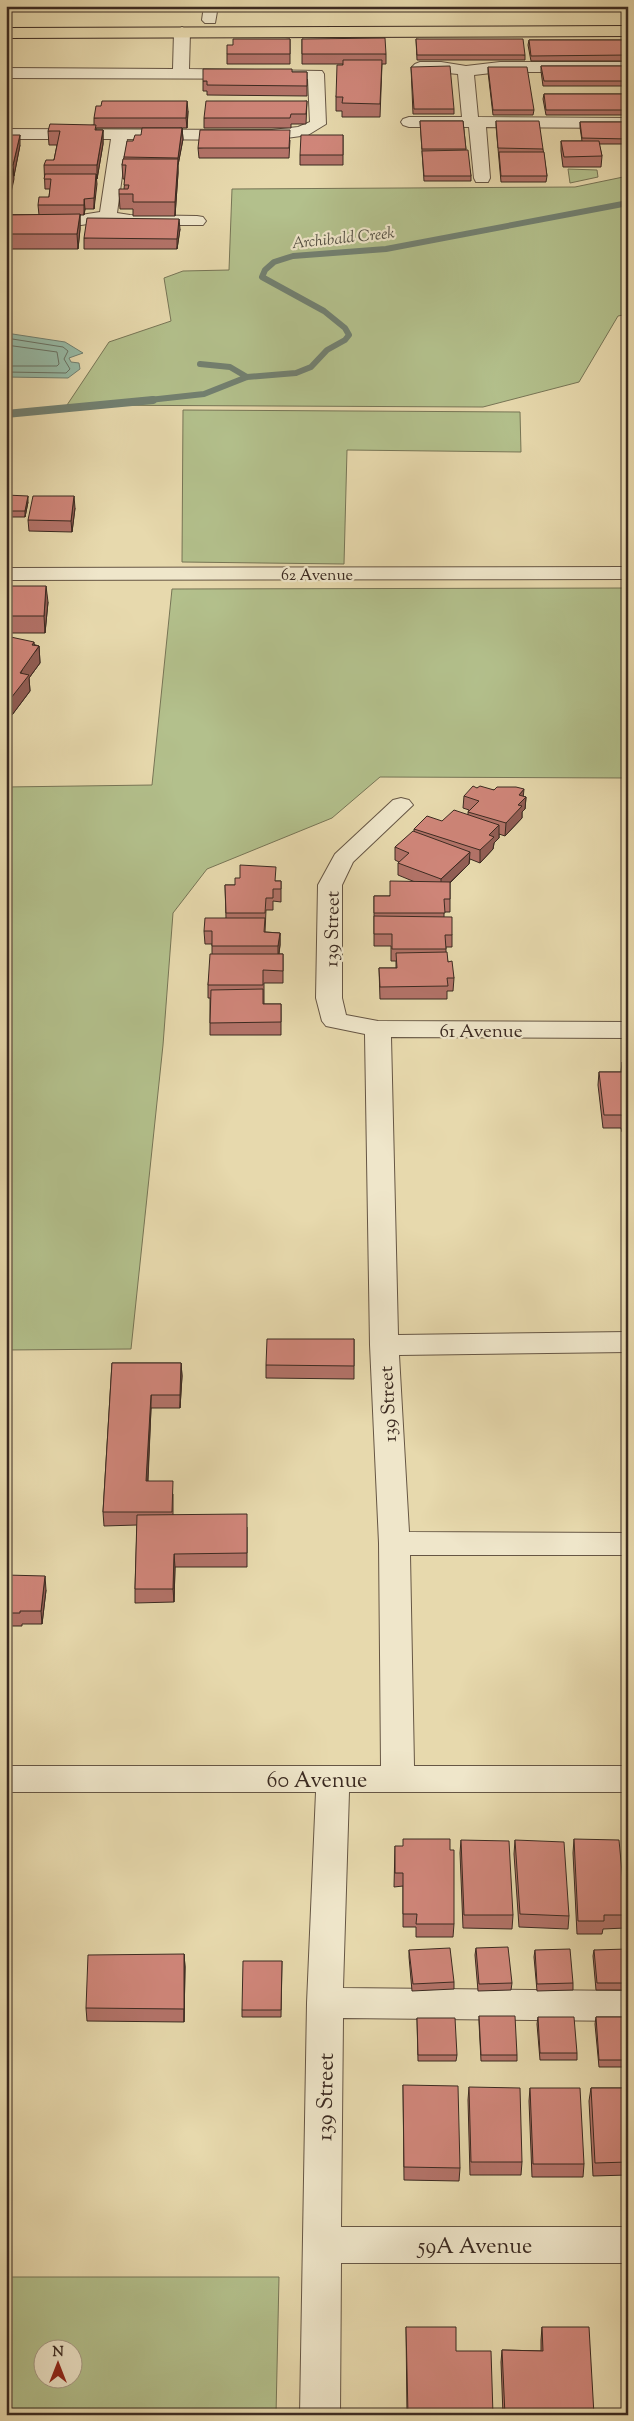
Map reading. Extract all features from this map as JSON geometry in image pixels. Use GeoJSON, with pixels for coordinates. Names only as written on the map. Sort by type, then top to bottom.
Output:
{"type":"FeatureCollection","features":[{"type":"Feature","properties":{"kind":"main road"},"geometry":{"type":"LineString","coordinates":[[6,21],[211,13],[628,20]]}},
{"type":"Feature","properties":{"kind":"main road"},"geometry":{"type":"LineString","coordinates":[[6,33],[628,31]]}},
{"type":"Feature","properties":{"kind":"street"},"geometry":{"type":"LineString","coordinates":[[181,73],[182,32]]}},
{"type":"Feature","properties":{"kind":"street"},"geometry":{"type":"LineString","coordinates":[[420,67],[441,67],[466,72],[500,67],[628,67]]}},
{"type":"Feature","properties":{"kind":"street"},"geometry":{"type":"LineString","coordinates":[[466,72],[482,178]]}},
{"type":"Feature","properties":{"kind":"street"},"geometry":{"type":"LineString","coordinates":[[6,73],[316,74],[318,124],[302,132],[272,135],[6,134]]}},
{"type":"Feature","properties":{"kind":"street"},"geometry":{"type":"LineString","coordinates":[[409,122],[628,123]]}},
{"type":"Feature","properties":{"kind":"street"},"geometry":{"type":"LineString","coordinates":[[108,216],[120,134]]}},
{"type":"Feature","properties":{"kind":"street"},"geometry":{"type":"LineString","coordinates":[[6,220],[81,220],[108,216],[130,220],[197,221]]}},
{"type":"Feature","properties":{"kind":"street","name":"62 Avenue"},"geometry":{"type":"LineString","coordinates":[[6,574],[628,573]]}},
{"type":"Feature","properties":{"kind":"street","name":"139 Street"},"geometry":{"type":"LineString","coordinates":[[335,1020],[329,998],[330,885],[344,858],[401,805]]}},
{"type":"Feature","properties":{"kind":"street","name":"61 Avenue"},"geometry":{"type":"LineString","coordinates":[[335,1020],[378,1029],[628,1030]]}},
{"type":"Feature","properties":{"kind":"street","name":"139 Street"},"geometry":{"type":"LineString","coordinates":[[378,1029],[384,1345],[394,1543],[398,1778]]}},
{"type":"Feature","properties":{"kind":"street"},"geometry":{"type":"LineString","coordinates":[[384,1345],[425,1346],[628,1342]]}},
{"type":"Feature","properties":{"kind":"street"},"geometry":{"type":"LineString","coordinates":[[394,1543],[628,1544]]}},
{"type":"Feature","properties":{"kind":"street","name":"60 Avenue"},"geometry":{"type":"LineString","coordinates":[[6,1778],[628,1779]]}},
{"type":"Feature","properties":{"kind":"street","name":"139 Street"},"geometry":{"type":"LineString","coordinates":[[320,2415],[325,2003],[333,1779]]}},
{"type":"Feature","properties":{"kind":"street"},"geometry":{"type":"LineString","coordinates":[[325,2003],[628,2006]]}},
{"type":"Feature","properties":{"kind":"street","name":"59A Avenue"},"geometry":{"type":"LineString","coordinates":[[322,2245],[628,2245]]}},
{"type":"Feature","properties":{"kind":"shaded area"},"geometry":{"type":"Polygon","coordinates":[[[258,6],[362,6],[363,10],[251,10],[258,6]]]}},
{"type":"Feature","properties":{"kind":"shaded area"},"geometry":{"type":"Polygon","coordinates":[[[568,169],[597,170],[598,177],[570,183],[568,169]]]}},
{"type":"Feature","properties":{"kind":"shaded area"},"geometry":{"type":"Polygon","coordinates":[[[628,176],[628,314],[618,316],[579,382],[483,407],[67,405],[109,342],[171,321],[164,278],[183,271],[229,270],[232,189],[575,187],[628,176]]]}},
{"type":"Feature","properties":{"kind":"shaded area"},"geometry":{"type":"Polygon","coordinates":[[[183,410],[520,412],[521,452],[347,450],[344,564],[182,562],[183,410]]]}},
{"type":"Feature","properties":{"kind":"shaded area"},"geometry":{"type":"Polygon","coordinates":[[[628,588],[628,778],[380,777],[332,818],[207,869],[173,913],[163,1045],[131,1349],[6,1350],[6,787],[152,785],[172,589],[628,588]]]}},
{"type":"Feature","properties":{"kind":"shaded area"},"geometry":{"type":"Polygon","coordinates":[[[6,2277],[279,2277],[276,2415],[6,2415],[6,2277]]]}},
{"type":"Feature","properties":{"kind":"water"},"geometry":{"type":"Polygon","coordinates":[[[6,333],[65,342],[83,353],[69,358],[71,362],[79,363],[80,369],[68,378],[6,377],[6,333]]]}},
{"type":"Feature","properties":{"kind":"building"},"geometry":{"type":"Polygon","coordinates":[[[385,38],[386,54],[302,54],[302,39],[385,38]]]}},
{"type":"Feature","properties":{"kind":"building"},"geometry":{"type":"Polygon","coordinates":[[[233,39],[290,39],[290,54],[227,54],[227,45],[233,45],[233,39]]]}},
{"type":"Feature","properties":{"kind":"building"},"geometry":{"type":"Polygon","coordinates":[[[416,39],[523,39],[525,55],[417,55],[416,39]]]}},
{"type":"Feature","properties":{"kind":"building"},"geometry":{"type":"Polygon","coordinates":[[[529,40],[628,40],[628,55],[531,56],[529,40]]]}},
{"type":"Feature","properties":{"kind":"building"},"geometry":{"type":"Polygon","coordinates":[[[343,60],[382,60],[380,104],[342,103],[343,97],[336,97],[337,65],[343,65],[343,60]]]}},
{"type":"Feature","properties":{"kind":"building"},"geometry":{"type":"Polygon","coordinates":[[[450,66],[454,109],[414,109],[411,67],[450,66]]]}},
{"type":"Feature","properties":{"kind":"building"},"geometry":{"type":"Polygon","coordinates":[[[541,66],[628,66],[628,81],[544,81],[541,66]]]}},
{"type":"Feature","properties":{"kind":"building"},"geometry":{"type":"Polygon","coordinates":[[[488,67],[527,67],[534,110],[493,110],[488,67]]]}},
{"type":"Feature","properties":{"kind":"building"},"geometry":{"type":"Polygon","coordinates":[[[203,69],[292,69],[292,72],[307,72],[307,86],[207,85],[207,81],[203,81],[203,69]]]}},
{"type":"Feature","properties":{"kind":"building"},"geometry":{"type":"Polygon","coordinates":[[[544,94],[628,94],[628,110],[546,110],[544,94]]]}},
{"type":"Feature","properties":{"kind":"building"},"geometry":{"type":"Polygon","coordinates":[[[102,101],[187,101],[186,118],[94,118],[96,106],[101,106],[102,101]]]}},
{"type":"Feature","properties":{"kind":"building"},"geometry":{"type":"Polygon","coordinates":[[[206,101],[307,101],[306,114],[291,114],[290,118],[204,118],[206,101]]]}},
{"type":"Feature","properties":{"kind":"building"},"geometry":{"type":"Polygon","coordinates":[[[420,121],[463,121],[466,149],[422,149],[420,121]]]}},
{"type":"Feature","properties":{"kind":"building"},"geometry":{"type":"Polygon","coordinates":[[[496,121],[539,121],[543,149],[498,148],[496,121]]]}},
{"type":"Feature","properties":{"kind":"building"},"geometry":{"type":"Polygon","coordinates":[[[580,122],[628,122],[628,139],[582,138],[580,122]]]}},
{"type":"Feature","properties":{"kind":"building"},"geometry":{"type":"Polygon","coordinates":[[[50,124],[96,125],[95,130],[103,130],[97,165],[44,165],[46,160],[54,160],[60,131],[48,131],[50,124]]]}},
{"type":"Feature","properties":{"kind":"building"},"geometry":{"type":"Polygon","coordinates":[[[142,128],[182,128],[178,158],[124,157],[127,141],[133,141],[135,135],[141,135],[142,128]]]}},
{"type":"Feature","properties":{"kind":"building"},"geometry":{"type":"Polygon","coordinates":[[[200,130],[290,130],[289,148],[198,148],[200,130]]]}},
{"type":"Feature","properties":{"kind":"building"},"geometry":{"type":"Polygon","coordinates":[[[6,135],[20,135],[13,165],[6,165],[6,135]]]}},
{"type":"Feature","properties":{"kind":"building"},"geometry":{"type":"Polygon","coordinates":[[[301,135],[343,135],[343,155],[300,155],[301,135]]]}},
{"type":"Feature","properties":{"kind":"building"},"geometry":{"type":"Polygon","coordinates":[[[561,141],[599,141],[602,156],[564,157],[561,141]]]}},
{"type":"Feature","properties":{"kind":"building"},"geometry":{"type":"Polygon","coordinates":[[[468,150],[471,176],[424,176],[422,151],[468,150]]]}},
{"type":"Feature","properties":{"kind":"building"},"geometry":{"type":"Polygon","coordinates":[[[499,152],[544,152],[547,176],[501,176],[499,152]]]}},
{"type":"Feature","properties":{"kind":"building"},"geometry":{"type":"Polygon","coordinates":[[[123,159],[178,159],[175,202],[133,202],[133,194],[119,194],[119,189],[128,189],[129,185],[124,185],[126,165],[122,165],[123,159]]]}},
{"type":"Feature","properties":{"kind":"building"},"geometry":{"type":"Polygon","coordinates":[[[6,169],[13,169],[6,201],[6,169]]]}},
{"type":"Feature","properties":{"kind":"building"},"geometry":{"type":"Polygon","coordinates":[[[45,174],[96,174],[94,198],[84,199],[84,205],[38,205],[39,197],[49,197],[51,179],[44,179],[45,174]]]}},
{"type":"Feature","properties":{"kind":"building"},"geometry":{"type":"Polygon","coordinates":[[[80,214],[77,234],[6,234],[6,215],[80,214]]]}},
{"type":"Feature","properties":{"kind":"building"},"geometry":{"type":"Polygon","coordinates":[[[87,218],[179,219],[177,239],[84,238],[87,218]]]}},
{"type":"Feature","properties":{"kind":"building"},"geometry":{"type":"Polygon","coordinates":[[[6,495],[28,496],[25,511],[6,511],[6,495]]]}},
{"type":"Feature","properties":{"kind":"building"},"geometry":{"type":"Polygon","coordinates":[[[33,496],[74,496],[71,521],[28,520],[33,496]]]}},
{"type":"Feature","properties":{"kind":"building"},"geometry":{"type":"Polygon","coordinates":[[[6,586],[46,586],[44,616],[6,616],[6,586]]]}},
{"type":"Feature","properties":{"kind":"building"},"geometry":{"type":"Polygon","coordinates":[[[6,636],[34,642],[32,645],[39,646],[20,673],[29,675],[11,698],[6,697],[6,636]]]}},
{"type":"Feature","properties":{"kind":"building"},"geometry":{"type":"Polygon","coordinates":[[[473,786],[494,790],[497,787],[516,787],[524,789],[519,795],[526,797],[518,805],[522,806],[506,823],[468,812],[479,801],[464,796],[473,786]]]}},
{"type":"Feature","properties":{"kind":"building"},"geometry":{"type":"Polygon","coordinates":[[[454,810],[499,825],[489,835],[494,837],[480,850],[414,829],[427,816],[442,821],[454,810]]]}},
{"type":"Feature","properties":{"kind":"building"},"geometry":{"type":"Polygon","coordinates":[[[413,831],[470,852],[441,879],[398,863],[409,853],[395,847],[413,831]]]}},
{"type":"Feature","properties":{"kind":"building"},"geometry":{"type":"Polygon","coordinates":[[[240,865],[276,867],[275,881],[281,881],[281,889],[273,889],[273,898],[266,898],[265,913],[226,913],[225,885],[235,885],[235,878],[240,878],[240,865]]]}},
{"type":"Feature","properties":{"kind":"building"},"geometry":{"type":"Polygon","coordinates":[[[390,881],[450,882],[450,899],[444,899],[445,913],[374,913],[374,896],[390,896],[390,881]]]}},
{"type":"Feature","properties":{"kind":"building"},"geometry":{"type":"Polygon","coordinates":[[[374,916],[452,917],[452,935],[445,935],[446,949],[392,949],[392,934],[374,934],[374,916]]]}},
{"type":"Feature","properties":{"kind":"building"},"geometry":{"type":"Polygon","coordinates":[[[205,918],[265,918],[264,932],[280,933],[278,946],[212,946],[212,931],[204,931],[205,918]]]}},
{"type":"Feature","properties":{"kind":"building"},"geometry":{"type":"Polygon","coordinates":[[[447,952],[448,962],[452,961],[454,978],[447,978],[448,986],[380,987],[379,968],[397,968],[396,953],[447,952]]]}},
{"type":"Feature","properties":{"kind":"building"},"geometry":{"type":"Polygon","coordinates":[[[210,954],[283,954],[283,971],[263,970],[263,985],[208,985],[210,954]]]}},
{"type":"Feature","properties":{"kind":"building"},"geometry":{"type":"Polygon","coordinates":[[[263,989],[263,1004],[281,1004],[281,1022],[210,1023],[211,990],[263,989]]]}},
{"type":"Feature","properties":{"kind":"building"},"geometry":{"type":"Polygon","coordinates":[[[622,1062],[628,1062],[628,1119],[623,1119],[622,1115],[604,1115],[599,1072],[623,1072],[622,1062]]]}},
{"type":"Feature","properties":{"kind":"building"},"geometry":{"type":"Polygon","coordinates":[[[267,1339],[354,1339],[354,1366],[266,1365],[267,1339]]]}},
{"type":"Feature","properties":{"kind":"building"},"geometry":{"type":"Polygon","coordinates":[[[112,1363],[181,1363],[180,1395],[151,1395],[146,1481],[173,1481],[172,1512],[103,1512],[112,1363]]]}},
{"type":"Feature","properties":{"kind":"building"},"geometry":{"type":"Polygon","coordinates":[[[247,1514],[247,1553],[174,1554],[173,1589],[135,1589],[137,1515],[247,1514]]]}},
{"type":"Feature","properties":{"kind":"building"},"geometry":{"type":"Polygon","coordinates":[[[6,1575],[45,1576],[41,1611],[6,1613],[6,1575]]]}},
{"type":"Feature","properties":{"kind":"building"},"geometry":{"type":"Polygon","coordinates":[[[403,1839],[450,1839],[450,1850],[454,1850],[454,1924],[416,1924],[417,1914],[403,1914],[403,1873],[395,1873],[395,1846],[403,1846],[403,1839]]]}},
{"type":"Feature","properties":{"kind":"building"},"geometry":{"type":"Polygon","coordinates":[[[574,1839],[619,1840],[626,1915],[604,1915],[604,1921],[578,1921],[574,1839]]]}},
{"type":"Feature","properties":{"kind":"building"},"geometry":{"type":"Polygon","coordinates":[[[461,1840],[509,1841],[513,1915],[464,1915],[461,1840]]]}},
{"type":"Feature","properties":{"kind":"building"},"geometry":{"type":"Polygon","coordinates":[[[515,1840],[564,1842],[569,1916],[520,1914],[515,1840]]]}},
{"type":"Feature","properties":{"kind":"building"},"geometry":{"type":"Polygon","coordinates":[[[508,1947],[512,1983],[479,1984],[476,1948],[508,1947]]]}},
{"type":"Feature","properties":{"kind":"building"},"geometry":{"type":"Polygon","coordinates":[[[450,1948],[454,1982],[413,1984],[409,1950],[450,1948]]]}},
{"type":"Feature","properties":{"kind":"building"},"geometry":{"type":"Polygon","coordinates":[[[570,1949],[573,1983],[537,1984],[535,1950],[570,1949]]]}},
{"type":"Feature","properties":{"kind":"building"},"geometry":{"type":"Polygon","coordinates":[[[627,1949],[628,1983],[597,1983],[594,1950],[627,1949]]]}},
{"type":"Feature","properties":{"kind":"building"},"geometry":{"type":"Polygon","coordinates":[[[184,1954],[184,2009],[86,2008],[88,1955],[184,1954]]]}},
{"type":"Feature","properties":{"kind":"building"},"geometry":{"type":"Polygon","coordinates":[[[243,1961],[282,1961],[281,2010],[242,2010],[243,1961]]]}},
{"type":"Feature","properties":{"kind":"building"},"geometry":{"type":"Polygon","coordinates":[[[479,2016],[515,2016],[517,2055],[481,2055],[479,2016]]]}},
{"type":"Feature","properties":{"kind":"building"},"geometry":{"type":"Polygon","coordinates":[[[538,2017],[574,2017],[577,2053],[540,2053],[538,2017]]]}},
{"type":"Feature","properties":{"kind":"building"},"geometry":{"type":"Polygon","coordinates":[[[596,2017],[628,2017],[628,2060],[599,2060],[596,2017]]]}},
{"type":"Feature","properties":{"kind":"building"},"geometry":{"type":"Polygon","coordinates":[[[417,2018],[455,2018],[457,2055],[418,2055],[417,2018]]]}},
{"type":"Feature","properties":{"kind":"building"},"geometry":{"type":"Polygon","coordinates":[[[403,2085],[458,2086],[460,2168],[404,2167],[403,2085]]]}},
{"type":"Feature","properties":{"kind":"building"},"geometry":{"type":"Polygon","coordinates":[[[469,2087],[520,2088],[522,2162],[471,2162],[469,2087]]]}},
{"type":"Feature","properties":{"kind":"building"},"geometry":{"type":"Polygon","coordinates":[[[530,2088],[580,2088],[584,2164],[533,2164],[530,2088]]]}},
{"type":"Feature","properties":{"kind":"building"},"geometry":{"type":"Polygon","coordinates":[[[591,2088],[628,2088],[628,2162],[595,2163],[591,2088]]]}},
{"type":"Feature","properties":{"kind":"building"},"geometry":{"type":"Polygon","coordinates":[[[625,2316],[628,2316],[628,2363],[625,2316]]]}},
{"type":"Feature","properties":{"kind":"building"},"geometry":{"type":"Polygon","coordinates":[[[406,2327],[456,2327],[456,2351],[491,2351],[493,2415],[408,2415],[406,2327]]]}},
{"type":"Feature","properties":{"kind":"building"},"geometry":{"type":"Polygon","coordinates":[[[542,2327],[589,2327],[594,2415],[505,2415],[502,2350],[543,2351],[542,2327]]]}},
{"type":"Feature","properties":{"kind":"waterway","name":"Archibald Creek"},"geometry":{"type":"LineString","coordinates":[[247,377],[296,373],[311,367],[327,350],[345,340],[349,335],[345,328],[324,311],[262,277],[265,270],[274,262],[293,256],[386,249],[628,203]]}},
{"type":"Feature","properties":{"kind":"waterway"},"geometry":{"type":"LineString","coordinates":[[200,364],[230,367],[247,377]]}},
{"type":"Feature","properties":{"kind":"waterway","name":"Archibald Creek"},"geometry":{"type":"LineString","coordinates":[[140,401],[204,394],[247,377]]}},
{"type":"Feature","properties":{"kind":"waterway","name":"Archibald Creek"},"geometry":{"type":"LineString","coordinates":[[6,414],[153,400]]}}]}
